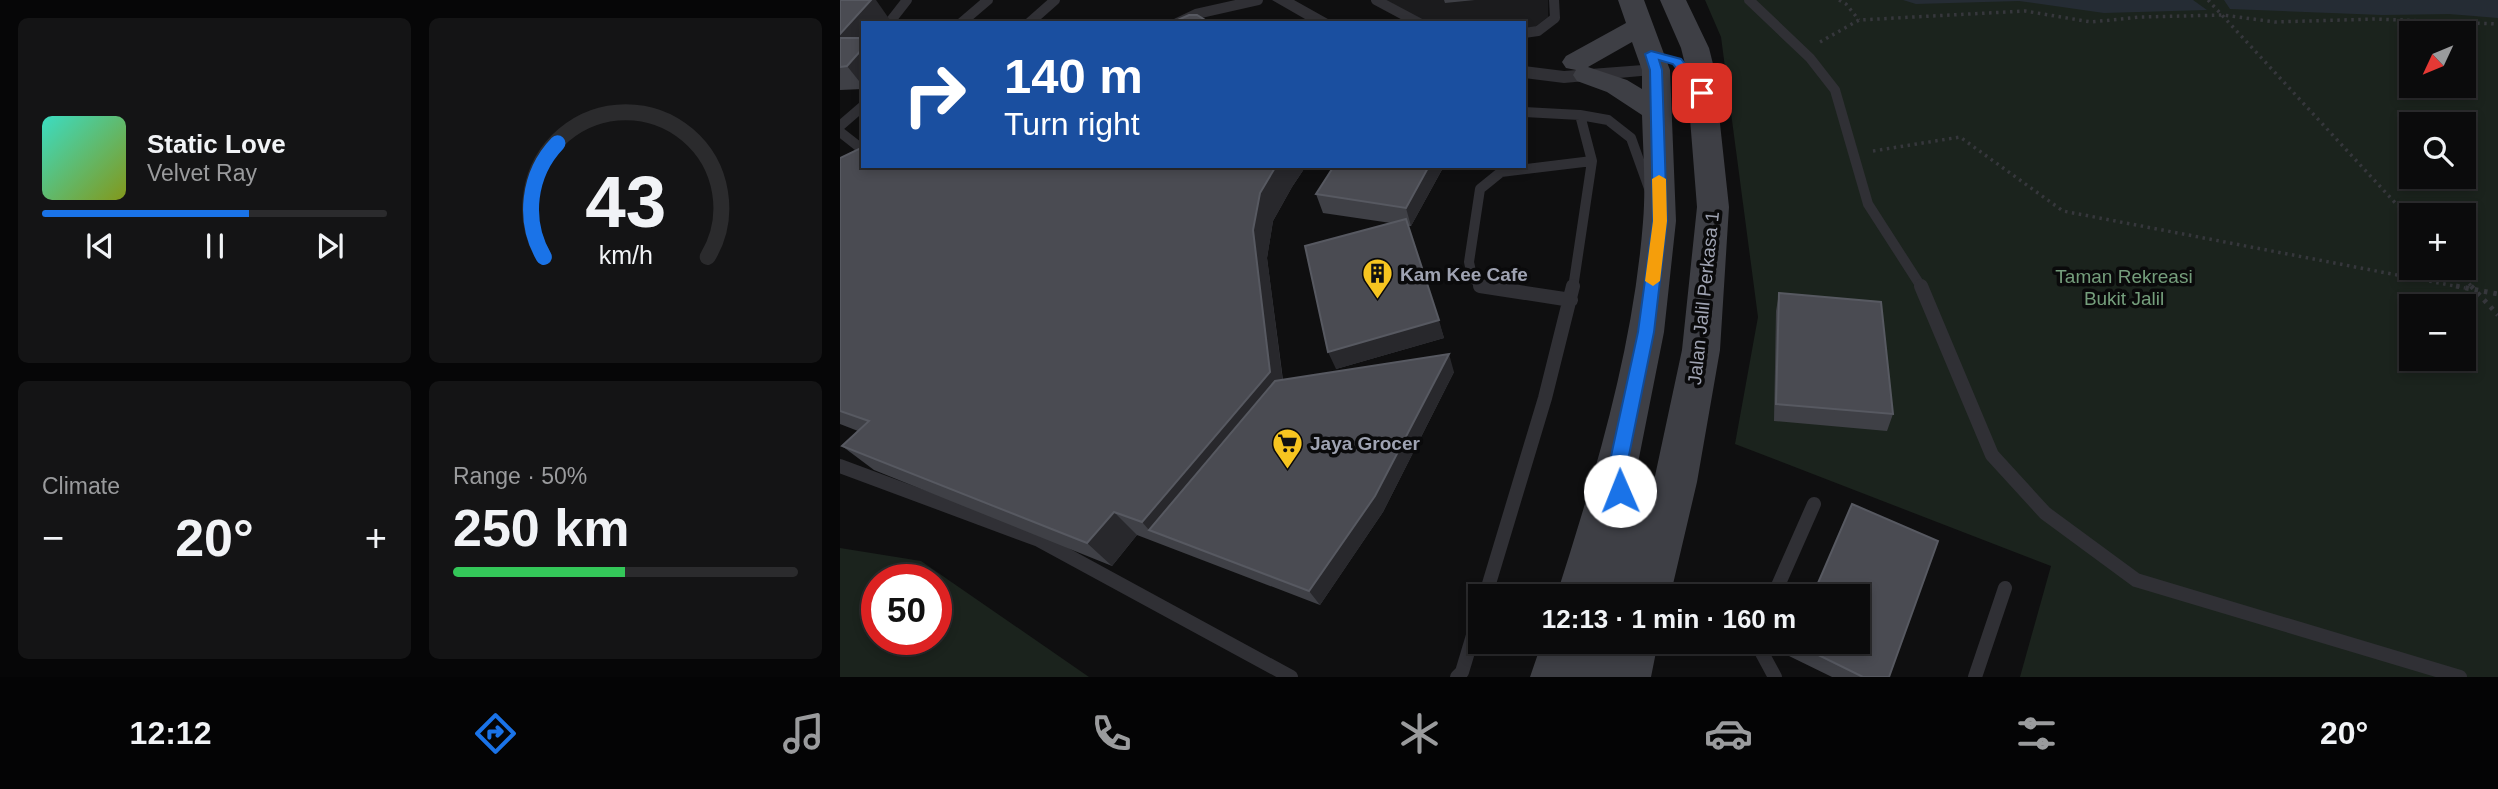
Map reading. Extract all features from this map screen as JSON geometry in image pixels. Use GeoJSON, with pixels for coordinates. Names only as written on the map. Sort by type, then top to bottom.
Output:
{"type":"FeatureCollection","features":[{"type":"Feature","properties":{"kind":"main road"},"geometry":{"type":"LineString","coordinates":[[1582,584],[1617,470],[1646,332],[1660,221],[1657,111],[1659,61],[1631,0]]}},
{"type":"Feature","properties":{"kind":"main road","name":"Jalan Jalil Perkasa 1"},"geometry":{"type":"LineString","coordinates":[[1650,584],[1676,482],[1702,350],[1713,207],[1695,48],[1673,0]]}},
{"type":"Feature","properties":{"kind":"main road"},"geometry":{"type":"LineString","coordinates":[[1642,26],[1581,69],[1617,86],[1657,111]]}},
{"type":"Feature","properties":{"kind":"main road"},"geometry":{"type":"LineString","coordinates":[[1659,61],[1678,48],[1686,26]]}},
{"type":"Feature","properties":{"kind":"main road"},"geometry":{"type":"LineString","coordinates":[[1659,61],[1677,62],[1702,93]]}},
{"type":"Feature","properties":{"kind":"main road"},"geometry":{"type":"LineString","coordinates":[[1614,584],[1627,535],[1617,470]]}},
{"type":"Feature","properties":{"kind":"main road"},"geometry":{"type":"LineString","coordinates":[[1554,677],[1561,654]]}},
{"type":"Feature","properties":{"kind":"main road"},"geometry":{"type":"LineString","coordinates":[[1589,677],[1595,654]]}},
{"type":"Feature","properties":{"kind":"main road"},"geometry":{"type":"LineString","coordinates":[[1627,677],[1632,654]]}},
{"type":"Feature","properties":{"kind":"main road"},"geometry":{"type":"LineString","coordinates":[[1647,654],[1652,677]]}},
{"type":"Feature","properties":{"kind":"street"},"geometry":{"type":"LineString","coordinates":[[1281,0],[1322,21]]}},
{"type":"Feature","properties":{"kind":"street"},"geometry":{"type":"LineString","coordinates":[[1529,72],[1564,77],[1581,69],[1659,61]]}},
{"type":"Feature","properties":{"kind":"lane"},"geometry":{"type":"LineString","coordinates":[[891,21],[907,0]]}},
{"type":"Feature","properties":{"kind":"lane"},"geometry":{"type":"LineString","coordinates":[[963,21],[988,0]]}},
{"type":"Feature","properties":{"kind":"lane"},"geometry":{"type":"LineString","coordinates":[[1031,21],[1055,0]]}},
{"type":"Feature","properties":{"kind":"lane"},"geometry":{"type":"LineString","coordinates":[[1181,21],[1196,14],[1258,0]]}},
{"type":"Feature","properties":{"kind":"lane"},"geometry":{"type":"LineString","coordinates":[[1376,0],[1413,21]]}},
{"type":"Feature","properties":{"kind":"lane"},"geometry":{"type":"LineString","coordinates":[[1526,33],[1538,31],[1555,18],[1554,0]]}},
{"type":"Feature","properties":{"kind":"lane"},"geometry":{"type":"LineString","coordinates":[[1749,0],[1810,58],[1835,90],[1868,204],[1919,282],[1992,455],[2045,513],[2136,580],[2460,677]]}},
{"type":"Feature","properties":{"kind":"lane"},"geometry":{"type":"LineString","coordinates":[[840,126],[861,108]]}},
{"type":"Feature","properties":{"kind":"lane"},"geometry":{"type":"LineString","coordinates":[[1526,112],[1580,115],[1608,120],[1631,138],[1660,221]]}},
{"type":"Feature","properties":{"kind":"lane"},"geometry":{"type":"LineString","coordinates":[[1489,584],[1545,398],[1571,300],[1592,161],[1580,115]]}},
{"type":"Feature","properties":{"kind":"lane"},"geometry":{"type":"LineString","coordinates":[[840,132],[861,150]]}},
{"type":"Feature","properties":{"kind":"lane"},"geometry":{"type":"LineString","coordinates":[[851,161],[861,154]]}},
{"type":"Feature","properties":{"kind":"lane"},"geometry":{"type":"LineString","coordinates":[[1571,300],[1482,288],[1472,276],[1469,262],[1480,189],[1488,180],[1501,173],[1592,161]]}},
{"type":"Feature","properties":{"kind":"lane"},"geometry":{"type":"LineString","coordinates":[[840,466],[1039,540],[1291,677]]}},
{"type":"Feature","properties":{"kind":"lane"},"geometry":{"type":"LineString","coordinates":[[1779,584],[1814,504]]}},
{"type":"Feature","properties":{"kind":"lane"},"geometry":{"type":"LineString","coordinates":[[1975,677],[2005,587]]}},
{"type":"Feature","properties":{"kind":"lane"},"geometry":{"type":"LineString","coordinates":[[1457,677],[1462,672],[1468,652]]}},
{"type":"Feature","properties":{"kind":"lane"},"geometry":{"type":"LineString","coordinates":[[1763,654],[1775,677]]}},
{"type":"Feature","properties":{"kind":"path"},"geometry":{"type":"LineString","coordinates":[[1839,0],[1846,4],[1859,20]]}},
{"type":"Feature","properties":{"kind":"path"},"geometry":{"type":"LineString","coordinates":[[2208,0],[2399,207]]}},
{"type":"Feature","properties":{"kind":"path"},"geometry":{"type":"LineString","coordinates":[[1810,58],[1822,40],[1859,20],[2025,11],[2091,22],[2141,17],[2223,15],[2275,22],[2376,19],[2498,24]]}},
{"type":"Feature","properties":{"kind":"path"},"geometry":{"type":"LineString","coordinates":[[1855,153],[1960,137],[2063,211],[2498,294]]}},
{"type":"Feature","properties":{"kind":"path"},"geometry":{"type":"LineString","coordinates":[[2466,280],[2498,315]]}},
{"type":"Feature","properties":{"kind":"shaded area"},"geometry":{"type":"Polygon","coordinates":[[[1386,0],[1548,0],[1548,17],[1535,27],[1526,29],[1526,21],[1429,21],[1417,18],[1386,0]]]}},
{"type":"Feature","properties":{"kind":"shaded area"},"geometry":{"type":"Polygon","coordinates":[[[1903,0],[2193,0],[2207,10],[2104,13],[2019,1],[1916,4],[1903,0]]]}},
{"type":"Feature","properties":{"kind":"shaded area"},"geometry":{"type":"Polygon","coordinates":[[[2224,0],[2498,0],[2498,18],[2449,14],[2382,15],[2230,9],[2224,0]]]}},
{"type":"Feature","properties":{"kind":"green space","name":"Taman Rekreasi Bukit Jalil"},"geometry":{"type":"Polygon","coordinates":[[[1705,0],[2498,0],[2498,677],[2020,677],[2051,566],[1735,444],[1758,317],[1721,37],[1705,0]]]}},
{"type":"Feature","properties":{"kind":"green space"},"geometry":{"type":"Polygon","coordinates":[[[840,548],[921,561],[925,564],[861,564],[861,655],[952,655],[952,582],[1089,677],[840,677],[840,548]]]}},
{"type":"Feature","properties":{"kind":"building"},"geometry":{"type":"Polygon","coordinates":[[[840,0],[871,0],[840,34],[840,0]]]}},
{"type":"Feature","properties":{"kind":"building"},"geometry":{"type":"Polygon","coordinates":[[[1189,15],[1197,15],[1207,21],[1176,21],[1189,15]]]}},
{"type":"Feature","properties":{"kind":"building"},"geometry":{"type":"Polygon","coordinates":[[[840,38],[861,38],[861,50],[847,66],[840,67],[840,38]]]}},
{"type":"Feature","properties":{"kind":"building"},"geometry":{"type":"Polygon","coordinates":[[[861,148],[861,168],[1275,168],[1260,193],[1253,230],[1270,372],[1142,522],[1114,512],[1087,543],[842,446],[869,421],[840,411],[840,158],[861,148]]]}},
{"type":"Feature","properties":{"kind":"building"},"geometry":{"type":"Polygon","coordinates":[[[1333,168],[1428,168],[1406,208],[1316,194],[1333,168]]]}},
{"type":"Feature","properties":{"kind":"building","name":"Kam Kee Cafe"},"geometry":{"type":"Polygon","coordinates":[[[1406,219],[1439,320],[1328,352],[1305,246],[1406,219]]]}},
{"type":"Feature","properties":{"kind":"building"},"geometry":{"type":"Polygon","coordinates":[[[1779,293],[1881,302],[1893,414],[1776,404],[1779,293]]]}},
{"type":"Feature","properties":{"kind":"building"},"geometry":{"type":"Polygon","coordinates":[[[1449,354],[1375,496],[1309,591],[1149,530],[1275,381],[1449,354]]]}},
{"type":"Feature","properties":{"kind":"building"},"geometry":{"type":"Polygon","coordinates":[[[1852,504],[1938,541],[1889,677],[1863,677],[1816,654],[1870,654],[1870,584],[1818,584],[1852,504]]]}},
{"type":"Feature","properties":{"kind":"slow traffic"},"geometry":{"type":"LineString","coordinates":[[1653,281],[1660,221],[1659,179]]}},
{"type":"Feature","properties":{"kind":"place","name":"Kam Kee Cafe"},"geometry":{"type":"Point","coordinates":[1377,301]}},
{"type":"Feature","properties":{"kind":"place","name":"Jaya Grocer"},"geometry":{"type":"Point","coordinates":[1287,470]}},
{"type":"Feature","properties":{"kind":"route"},"geometry":{"type":"LineString","coordinates":[[1620,491],[1617,470],[1646,332],[1660,221],[1656,70],[1651,54],[1677,62],[1702,93]]}}]}
